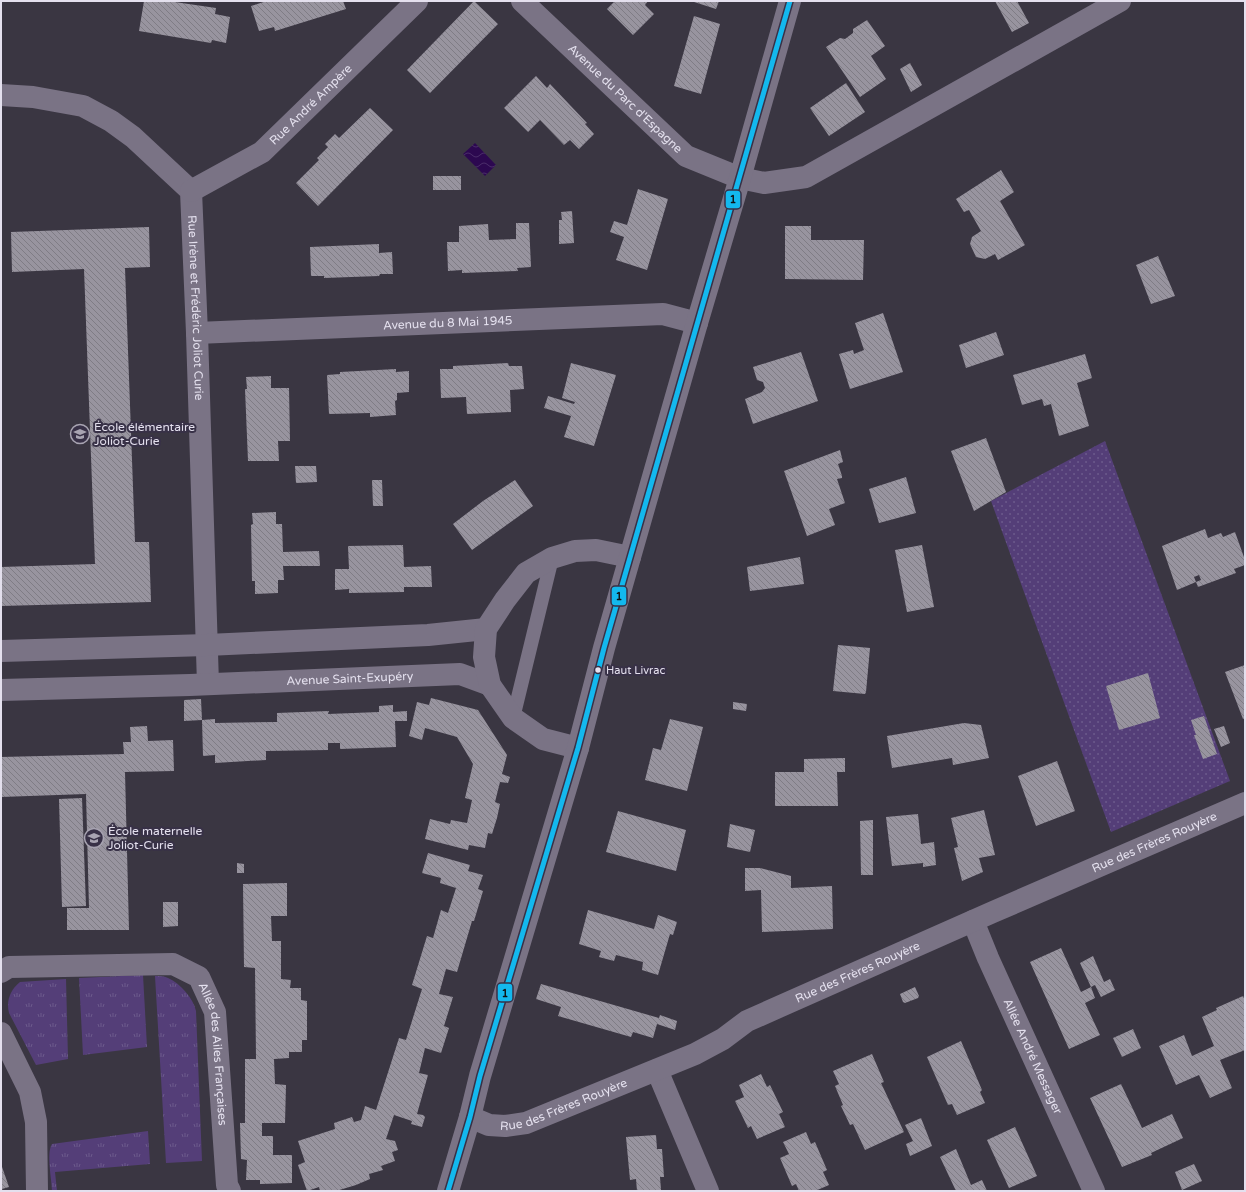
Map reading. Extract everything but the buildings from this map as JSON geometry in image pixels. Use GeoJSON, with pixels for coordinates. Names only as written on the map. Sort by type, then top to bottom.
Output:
{"type":"FeatureCollection","features":[{"type":"Feature","properties":{"kind":"street","name":"Rue André Ampère"},"geometry":{"type":"LineString","coordinates":[[191,191],[262,152],[417,1]]}},
{"type":"Feature","properties":{"kind":"street","name":"Avenue du Parc d'Espagne"},"geometry":{"type":"LineString","coordinates":[[522,1],[686,156],[740,178],[764,184],[806,178],[1120,1]]}},
{"type":"Feature","properties":{"kind":"street"},"geometry":{"type":"LineString","coordinates":[[448,1191],[480,1076],[578,748],[604,648],[790,1]]}},
{"type":"Feature","properties":{"kind":"street"},"geometry":{"type":"LineString","coordinates":[[1,95],[33,97],[83,106],[111,121],[133,137],[191,191]]}},
{"type":"Feature","properties":{"kind":"street","name":"Rue Irène et Frédéric Joliot Curie"},"geometry":{"type":"LineString","coordinates":[[191,191],[207,644]]}},
{"type":"Feature","properties":{"kind":"street","name":"Avenue du 8 Mai 1945"},"geometry":{"type":"LineString","coordinates":[[197,333],[663,314],[697,323]]}},
{"type":"Feature","properties":{"kind":"street"},"geometry":{"type":"LineString","coordinates":[[578,748],[543,739],[513,718],[490,685],[484,657],[486,629],[526,572],[552,558],[575,551],[596,550],[630,557]]}},
{"type":"Feature","properties":{"kind":"street"},"geometry":{"type":"LineString","coordinates":[[1,651],[428,635],[486,629]]}},
{"type":"Feature","properties":{"kind":"street"},"geometry":{"type":"LineString","coordinates":[[207,644],[208,684]]}},
{"type":"Feature","properties":{"kind":"street","name":"Avenue Saint-Exupéry"},"geometry":{"type":"LineString","coordinates":[[1,690],[208,684],[460,674],[490,685]]}},
{"type":"Feature","properties":{"kind":"street","name":"Rue des Frères Rouyère"},"geometry":{"type":"LineString","coordinates":[[470,1116],[489,1125],[505,1126],[526,1123],[695,1054],[723,1039],[747,1021],[1245,803]]}},
{"type":"Feature","properties":{"kind":"street","name":"Allée André Messager"},"geometry":{"type":"LineString","coordinates":[[973,921],[988,958],[1094,1191]]}},
{"type":"Feature","properties":{"kind":"street","name":"Allée des Ailes Françaises"},"geometry":{"type":"LineString","coordinates":[[1,972],[9,967],[173,964],[199,977],[215,1012],[226,1185],[230,1191]]}},
{"type":"Feature","properties":{"kind":"street"},"geometry":{"type":"LineString","coordinates":[[1,1033],[30,1092],[36,1122],[37,1191]]}},
{"type":"Feature","properties":{"kind":"street"},"geometry":{"type":"LineString","coordinates":[[657,1070],[708,1191]]}},
{"type":"Feature","properties":{"kind":"lane"},"geometry":{"type":"LineString","coordinates":[[513,718],[552,558]]}},
{"type":"Feature","properties":{"kind":"green space"},"geometry":{"type":"Polygon","coordinates":[[[1105,441],[1230,781],[1111,832],[991,501],[1105,441]]]}},
{"type":"Feature","properties":{"kind":"green space"},"geometry":{"type":"Polygon","coordinates":[[[143,975],[147,1047],[83,1055],[79,978],[143,975]]]}},
{"type":"Feature","properties":{"kind":"green space"},"geometry":{"type":"Polygon","coordinates":[[[155,976],[166,977],[182,988],[189,996],[196,1011],[202,1161],[166,1163],[155,976]]]}},
{"type":"Feature","properties":{"kind":"green space"},"geometry":{"type":"Polygon","coordinates":[[[66,979],[68,1059],[36,1065],[9,1013],[8,1004],[11,992],[20,982],[66,979]]]}},
{"type":"Feature","properties":{"kind":"green space"},"geometry":{"type":"Polygon","coordinates":[[[148,1131],[150,1164],[55,1172],[57,1191],[52,1191],[49,1154],[52,1144],[148,1131]]]}},
{"type":"Feature","properties":{"kind":"water"},"geometry":{"type":"Polygon","coordinates":[[[475,143],[496,165],[485,176],[463,154],[475,143]]]}},
{"type":"Feature","properties":{"kind":"transit line","name":"1"},"geometry":{"type":"LineString","coordinates":[[448,1191],[470,1117],[480,1076],[578,748],[604,648],[790,1]]}},
{"type":"Feature","properties":{"kind":"place","name":"École élémentaire Joliot-Curie"},"geometry":{"type":"Point","coordinates":[80,434]}},
{"type":"Feature","properties":{"kind":"place","name":"Haut Livrac"},"geometry":{"type":"Point","coordinates":[598,670]}},
{"type":"Feature","properties":{"kind":"place","name":"École maternelle Joliot-Curie"},"geometry":{"type":"Point","coordinates":[94,838]}}]}
